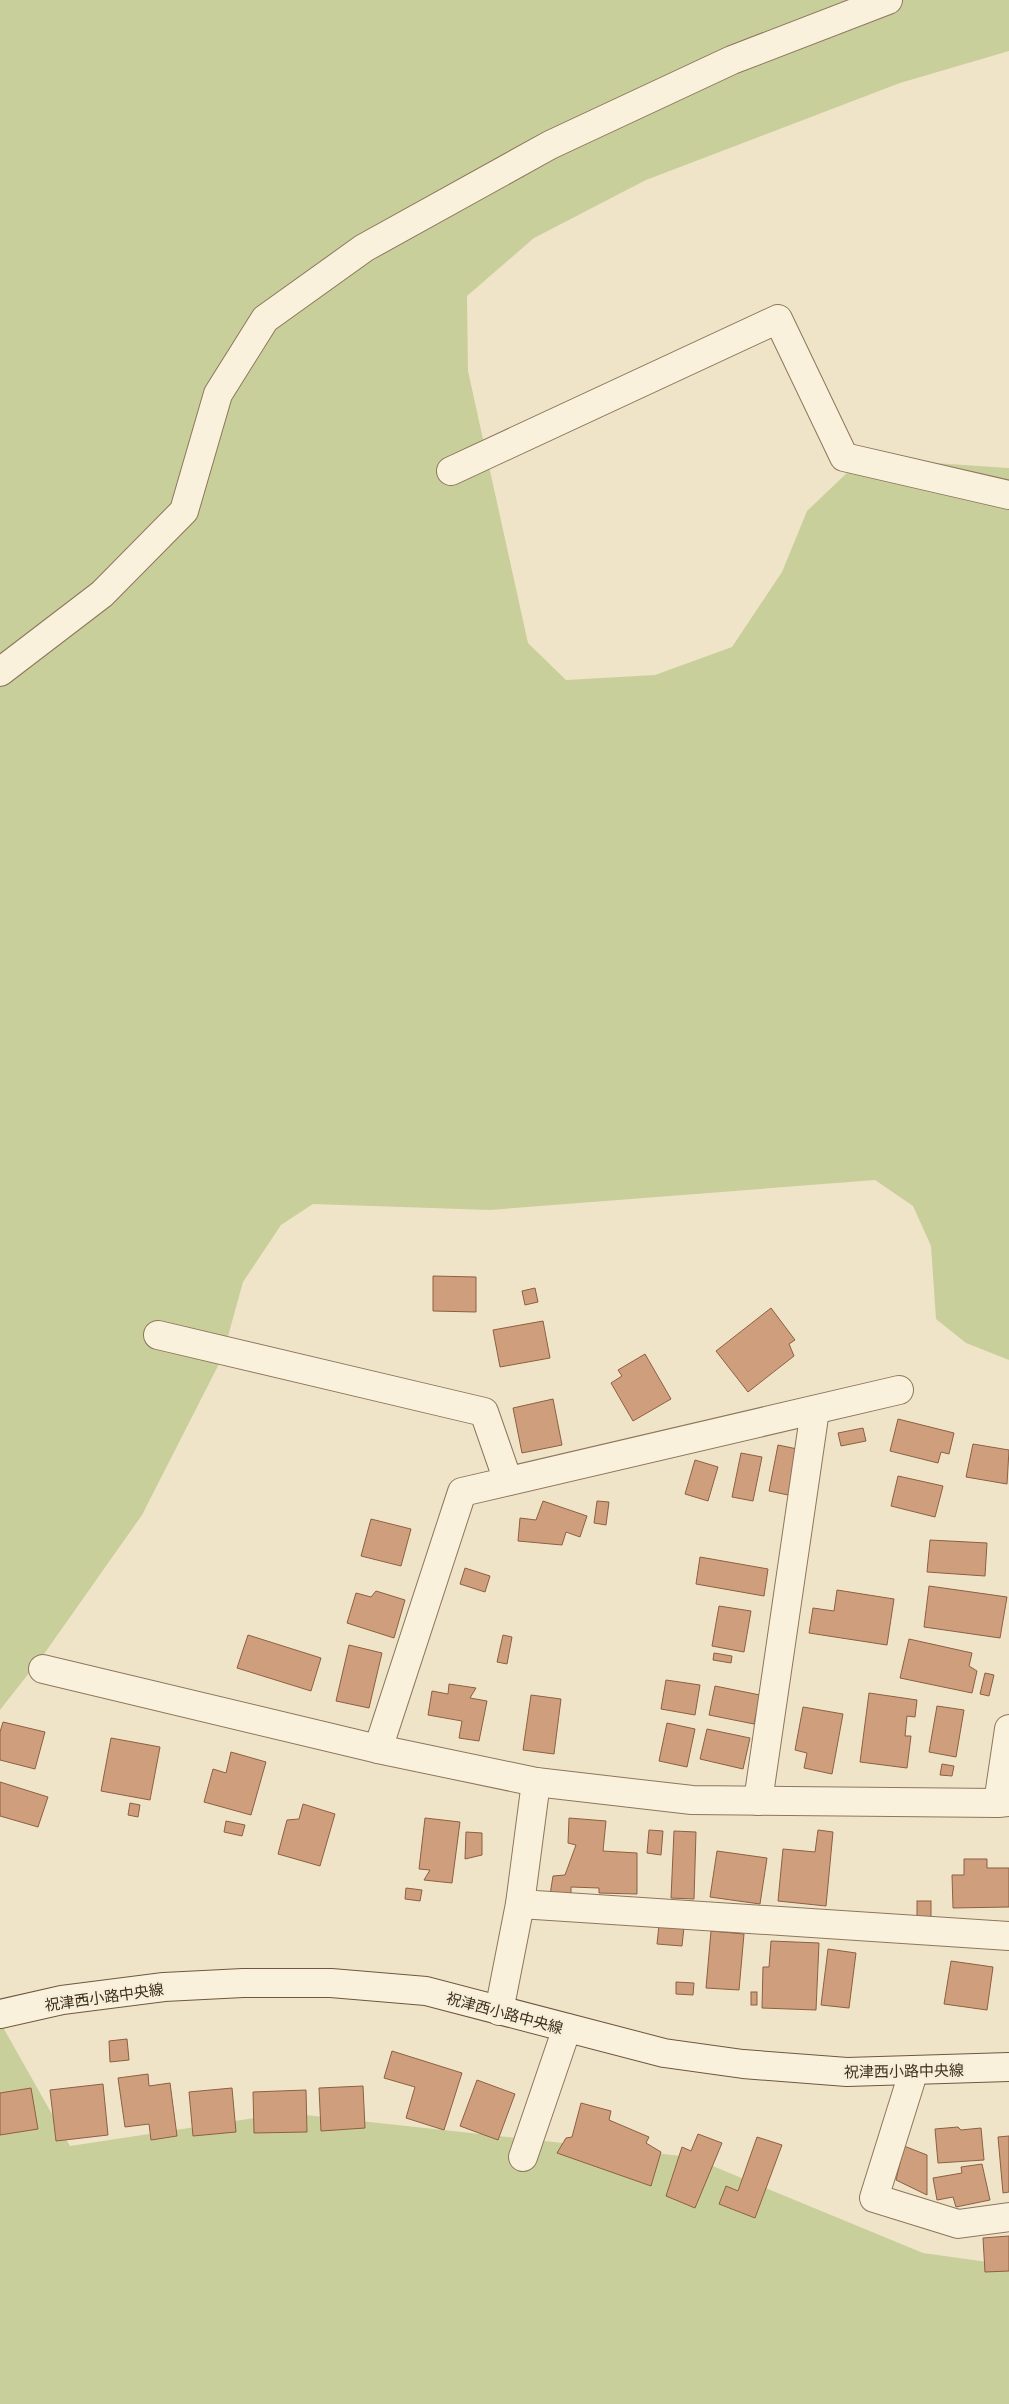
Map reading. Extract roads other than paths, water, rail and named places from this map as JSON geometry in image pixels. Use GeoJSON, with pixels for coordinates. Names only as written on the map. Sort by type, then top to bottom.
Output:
{"type":"FeatureCollection","features":[{"type":"Feature","properties":{"kind":"street"},"geometry":{"type":"LineString","coordinates":[[0,672],[102,594],[184,511],[218,394],[265,320],[364,248],[550,145],[732,60],[888,0]]}},
{"type":"Feature","properties":{"kind":"street"},"geometry":{"type":"LineString","coordinates":[[451,471],[778,319],[844,457],[1009,495]]}},
{"type":"Feature","properties":{"kind":"street"},"geometry":{"type":"LineString","coordinates":[[158,1335],[484,1412],[508,1482]]}},
{"type":"Feature","properties":{"kind":"street"},"geometry":{"type":"LineString","coordinates":[[378,1749],[462,1492],[899,1390]]}},
{"type":"Feature","properties":{"kind":"street"},"geometry":{"type":"LineString","coordinates":[[758,1801],[815,1410]]}},
{"type":"Feature","properties":{"kind":"street"},"geometry":{"type":"LineString","coordinates":[[43,1669],[378,1749],[536,1782],[692,1800],[1003,1802],[1009,1729]]}},
{"type":"Feature","properties":{"kind":"street"},"geometry":{"type":"LineString","coordinates":[[499,2011],[520,1904],[536,1782]]}},
{"type":"Feature","properties":{"kind":"street"},"geometry":{"type":"LineString","coordinates":[[520,1904],[1009,1936]]}},
{"type":"Feature","properties":{"kind":"street","name":"祝津西小路中央線"},"geometry":{"type":"LineString","coordinates":[[0,2014],[62,2000],[164,1987],[243,1983],[331,1983],[426,1992],[664,2053],[743,2064],[847,2072],[1009,2067]]}},
{"type":"Feature","properties":{"kind":"street"},"geometry":{"type":"LineString","coordinates":[[522,2156],[567,2028]]}},
{"type":"Feature","properties":{"kind":"street"},"geometry":{"type":"LineString","coordinates":[[914,2070],[874,2198],[958,2224],[1009,2217]]}}]}
